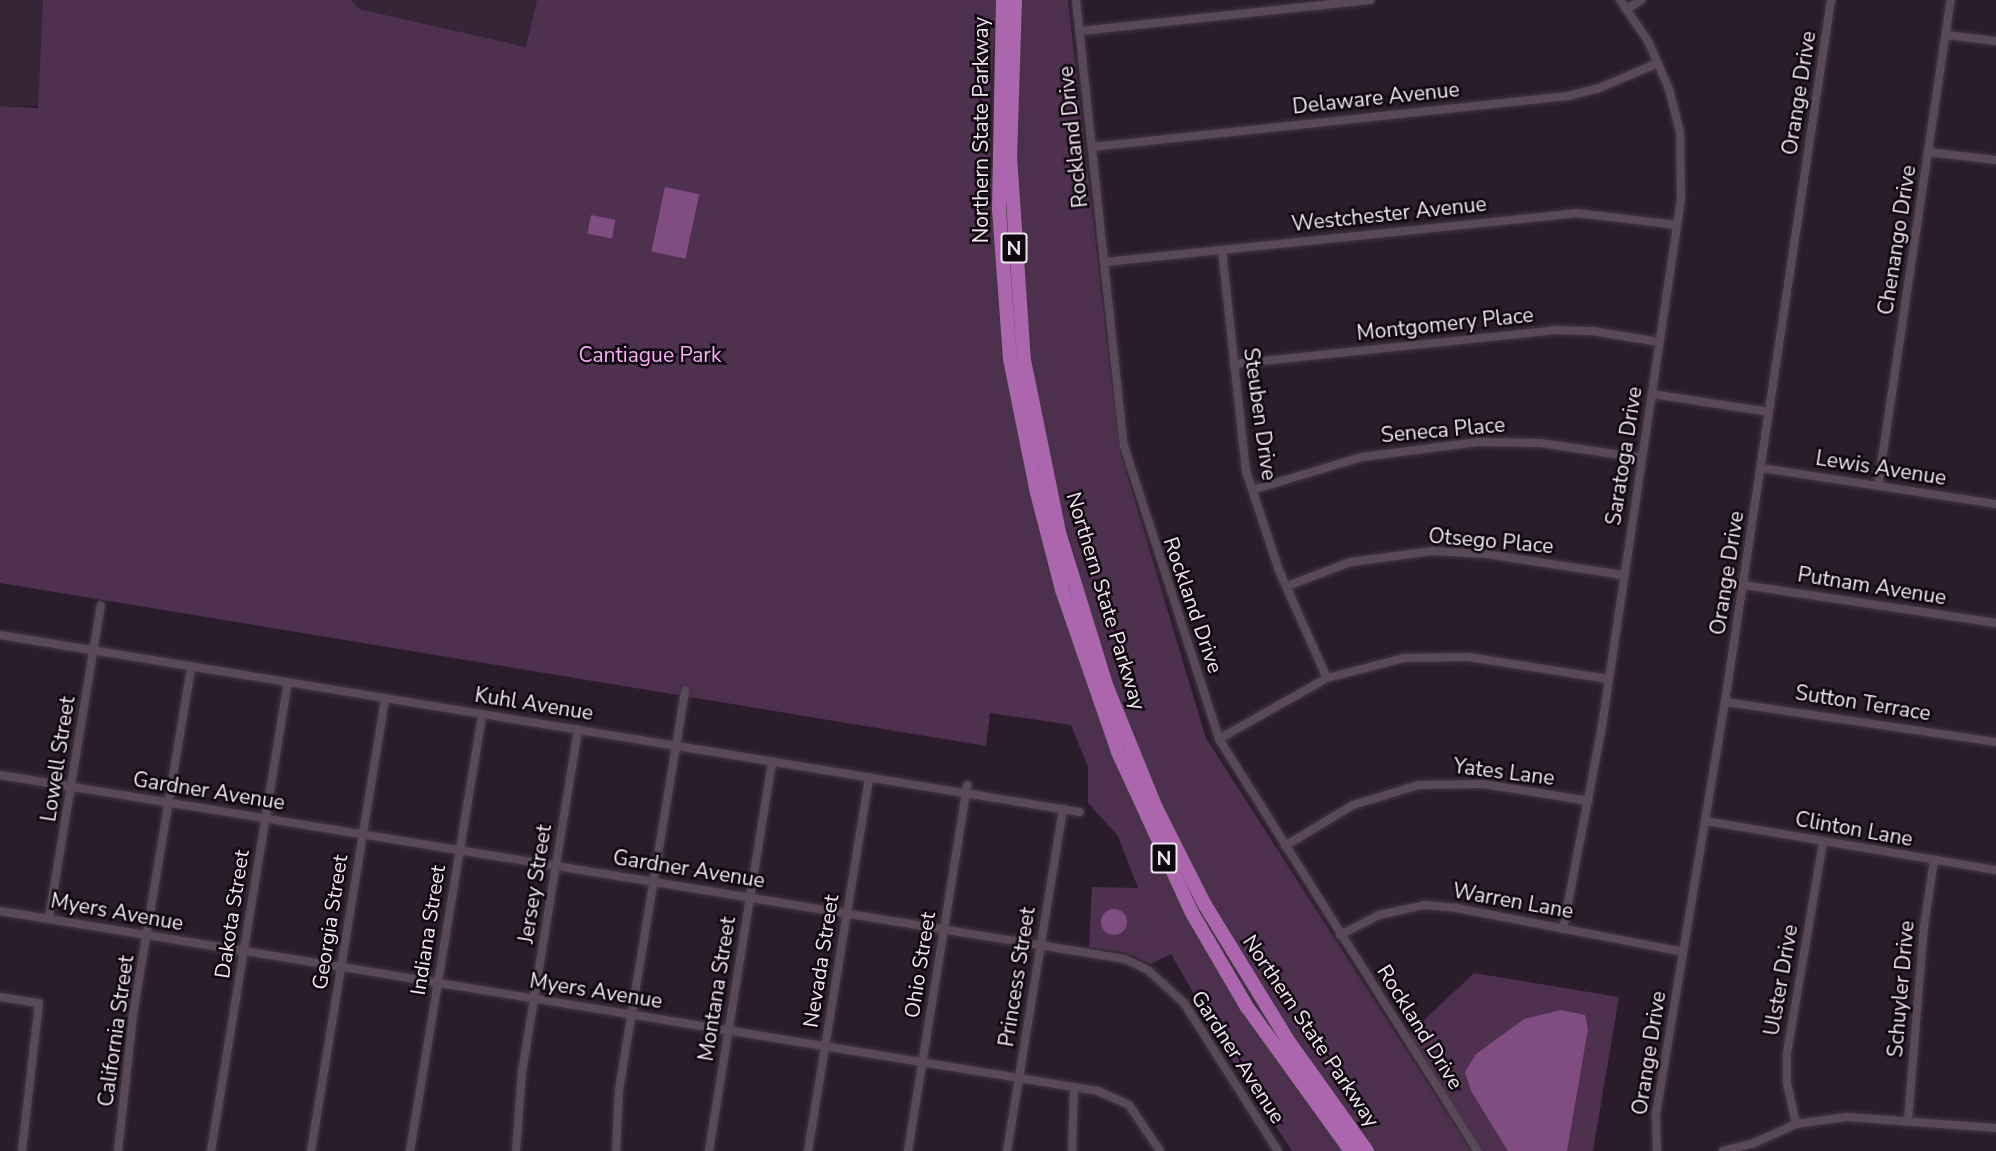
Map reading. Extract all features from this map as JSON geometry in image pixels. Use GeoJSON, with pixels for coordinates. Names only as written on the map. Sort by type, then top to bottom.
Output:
{"type":"FeatureCollection","features":[{"type":"Feature","properties":{"kind":"highway","name":"Northern State Parkway"},"geometry":{"type":"LineString","coordinates":[[1003,0],[998,125],[1004,289],[1010,359],[1052,531],[1110,730],[1163,855],[1246,1007],[1351,1151]]}},
{"type":"Feature","properties":{"kind":"highway","name":"Northern State Parkway"},"geometry":{"type":"LineString","coordinates":[[1015,0],[1010,87],[1018,308],[1044,493]]}},
{"type":"Feature","properties":{"kind":"highway","name":"Northern State Parkway"},"geometry":{"type":"LineString","coordinates":[[1052,531],[1106,685],[1156,808],[1247,978],[1366,1151]]}},
{"type":"Feature","properties":{"kind":"street","name":"Rockland Drive"},"geometry":{"type":"LineString","coordinates":[[1076,0],[1128,466],[1219,739],[1477,1151]]}},
{"type":"Feature","properties":{"kind":"street"},"geometry":{"type":"LineString","coordinates":[[1080,31],[1370,0]]}},
{"type":"Feature","properties":{"kind":"street","name":"Saratoga Drive"},"geometry":{"type":"LineString","coordinates":[[1563,928],[1589,801],[1683,176],[1680,132],[1669,88],[1658,63],[1620,0]]}},
{"type":"Feature","properties":{"kind":"street"},"geometry":{"type":"LineString","coordinates":[[1627,9],[1641,0]]}},
{"type":"Feature","properties":{"kind":"street","name":"Orange Drive"},"geometry":{"type":"LineString","coordinates":[[1657,1151],[1656,1114],[1725,702],[1831,0]]}},
{"type":"Feature","properties":{"kind":"street","name":"Chenango Drive"},"geometry":{"type":"LineString","coordinates":[[1878,486],[1951,0]]}},
{"type":"Feature","properties":{"kind":"street"},"geometry":{"type":"LineString","coordinates":[[1946,35],[1996,41]]}},
{"type":"Feature","properties":{"kind":"street","name":"Delaware Avenue"},"geometry":{"type":"LineString","coordinates":[[1092,147],[1568,96],[1598,89],[1658,63]]}},
{"type":"Feature","properties":{"kind":"street"},"geometry":{"type":"LineString","coordinates":[[1928,152],[1996,160]]}},
{"type":"Feature","properties":{"kind":"street","name":"Westchester Avenue"},"geometry":{"type":"LineString","coordinates":[[1105,262],[1576,213],[1677,225]]}},
{"type":"Feature","properties":{"kind":"street","name":"Steuben Drive"},"geometry":{"type":"LineString","coordinates":[[1222,250],[1234,364],[1252,490],[1287,586],[1327,678]]}},
{"type":"Feature","properties":{"kind":"street","name":"Montgomery Place"},"geometry":{"type":"LineString","coordinates":[[1234,364],[1556,330],[1592,331],[1659,342]]}},
{"type":"Feature","properties":{"kind":"street"},"geometry":{"type":"LineString","coordinates":[[1652,394],[1769,411]]}},
{"type":"Feature","properties":{"kind":"street","name":"Seneca Place"},"geometry":{"type":"LineString","coordinates":[[1252,490],[1362,457],[1478,442],[1540,443],[1642,458]]}},
{"type":"Feature","properties":{"kind":"street","name":"Lewis Avenue"},"geometry":{"type":"LineString","coordinates":[[1761,468],[1996,501]]}},
{"type":"Feature","properties":{"kind":"street","name":"Otsego Place"},"geometry":{"type":"LineString","coordinates":[[1287,586],[1351,562],[1432,551],[1486,554],[1624,574]]}},
{"type":"Feature","properties":{"kind":"street","name":"Putnam Avenue"},"geometry":{"type":"LineString","coordinates":[[1743,585],[1996,623]]}},
{"type":"Feature","properties":{"kind":"street","name":"Lowell Street"},"geometry":{"type":"LineString","coordinates":[[50,918],[101,605]]}},
{"type":"Feature","properties":{"kind":"street","name":"Kuhl Avenue"},"geometry":{"type":"LineString","coordinates":[[0,635],[869,777],[967,789],[1080,812]]}},
{"type":"Feature","properties":{"kind":"street"},"geometry":{"type":"LineString","coordinates":[[1219,739],[1327,678],[1374,663],[1439,656],[1608,679]]}},
{"type":"Feature","properties":{"kind":"street","name":"California Street"},"geometry":{"type":"LineString","coordinates":[[118,1151],[147,936],[191,667]]}},
{"type":"Feature","properties":{"kind":"street","name":"Dakota Street"},"geometry":{"type":"LineString","coordinates":[[211,1151],[288,682]]}},
{"type":"Feature","properties":{"kind":"street"},"geometry":{"type":"LineString","coordinates":[[616,1151],[619,1090],[685,690]]}},
{"type":"Feature","properties":{"kind":"street","name":"Georgia Street"},"geometry":{"type":"LineString","coordinates":[[311,1151],[385,698]]}},
{"type":"Feature","properties":{"kind":"street","name":"Sutton Terrace"},"geometry":{"type":"LineString","coordinates":[[1725,702],[1996,742]]}},
{"type":"Feature","properties":{"kind":"street","name":"Indiana Street"},"geometry":{"type":"LineString","coordinates":[[410,1151],[482,714]]}},
{"type":"Feature","properties":{"kind":"street","name":"Jersey Street"},"geometry":{"type":"LineString","coordinates":[[516,1151],[522,1072],[578,730]]}},
{"type":"Feature","properties":{"kind":"street","name":"Montana Street"},"geometry":{"type":"LineString","coordinates":[[709,1151],[772,761]]}},
{"type":"Feature","properties":{"kind":"street","name":"Gardner Avenue"},"geometry":{"type":"LineString","coordinates":[[0,775],[1125,959],[1148,970],[1170,987],[1278,1151]]}},
{"type":"Feature","properties":{"kind":"street","name":"Nevada Street"},"geometry":{"type":"LineString","coordinates":[[808,1151],[869,777]]}},
{"type":"Feature","properties":{"kind":"street","name":"Yates Lane"},"geometry":{"type":"LineString","coordinates":[[1285,846],[1353,805],[1419,785],[1483,784],[1589,801]]}},
{"type":"Feature","properties":{"kind":"street","name":"Ohio Street"},"geometry":{"type":"LineString","coordinates":[[908,1151],[967,789]]}},
{"type":"Feature","properties":{"kind":"street","name":"Princess Street"},"geometry":{"type":"LineString","coordinates":[[1007,1151],[1063,809]]}},
{"type":"Feature","properties":{"kind":"street","name":"Clinton Lane"},"geometry":{"type":"LineString","coordinates":[[1706,822],[1996,870]]}},
{"type":"Feature","properties":{"kind":"street","name":"Ulster Drive"},"geometry":{"type":"LineString","coordinates":[[1796,1124],[1787,1083],[1787,1053],[1823,842]]}},
{"type":"Feature","properties":{"kind":"street","name":"Schuyler Drive"},"geometry":{"type":"LineString","coordinates":[[1908,1120],[1924,927],[1934,860]]}},
{"type":"Feature","properties":{"kind":"street","name":"Warren Lane"},"geometry":{"type":"LineString","coordinates":[[1340,935],[1379,915],[1424,905],[1457,908],[1683,952]]}},
{"type":"Feature","properties":{"kind":"street","name":"Myers Avenue"},"geometry":{"type":"LineString","coordinates":[[0,911],[1111,1094],[1122,1100],[1138,1115],[1160,1151]]}},
{"type":"Feature","properties":{"kind":"street"},"geometry":{"type":"LineString","coordinates":[[0,997],[39,1003],[22,1151]]}},
{"type":"Feature","properties":{"kind":"street"},"geometry":{"type":"LineString","coordinates":[[1072,1151],[1074,1087]]}},
{"type":"Feature","properties":{"kind":"street"},"geometry":{"type":"LineString","coordinates":[[1724,1151],[1752,1144],[1796,1124],[1847,1117],[1996,1128]]}},
{"type":"Feature","properties":{"kind":"shaded area"},"geometry":{"type":"Polygon","coordinates":[[[0,0],[43,0],[43,106],[0,106],[0,0]]]}},
{"type":"Feature","properties":{"kind":"shaded area"},"geometry":{"type":"Polygon","coordinates":[[[351,0],[537,0],[527,47],[359,9],[351,0]]]}},
{"type":"Feature","properties":{"kind":"shaded area"},"geometry":{"type":"Polygon","coordinates":[[[665,187],[699,194],[686,259],[651,252],[665,187]]]}},
{"type":"Feature","properties":{"kind":"shaded area"},"geometry":{"type":"Polygon","coordinates":[[[591,215],[616,220],[612,238],[587,234],[591,215]]]}},
{"type":"Feature","properties":{"kind":"shaded area"},"geometry":{"type":"Polygon","coordinates":[[[1114,909],[1123,913],[1127,922],[1123,931],[1114,935],[1105,931],[1101,922],[1105,913],[1114,909]]]}},
{"type":"Feature","properties":{"kind":"shaded area"},"geometry":{"type":"Polygon","coordinates":[[[1561,1010],[1585,1015],[1588,1029],[1567,1151],[1508,1151],[1471,1091],[1465,1072],[1476,1054],[1524,1019],[1561,1010]]]}},
{"type":"Feature","properties":{"kind":"green space","name":"Cantiague Park"},"geometry":{"type":"Polygon","coordinates":[[[43,0],[351,0],[359,9],[526,47],[537,0],[996,0],[989,121],[996,265],[1007,363],[1029,489],[1057,494],[1033,373],[1019,232],[1015,91],[1020,0],[1068,0],[1119,448],[1206,738],[1471,1151],[1373,1151],[1237,952],[1174,832],[1138,750],[1106,667],[1066,525],[1037,522],[1099,717],[1226,982],[1286,1074],[1343,1151],[1292,1151],[1230,1057],[1171,954],[1151,964],[1127,953],[1089,947],[1092,887],[1138,888],[1118,836],[1088,803],[1088,767],[1071,725],[990,713],[986,746],[0,583],[0,106],[38,108],[43,0]]]}},
{"type":"Feature","properties":{"kind":"green space"},"geometry":{"type":"Polygon","coordinates":[[[1474,973],[1619,997],[1593,1151],[1477,1151],[1405,1038],[1474,973]]]}}]}
